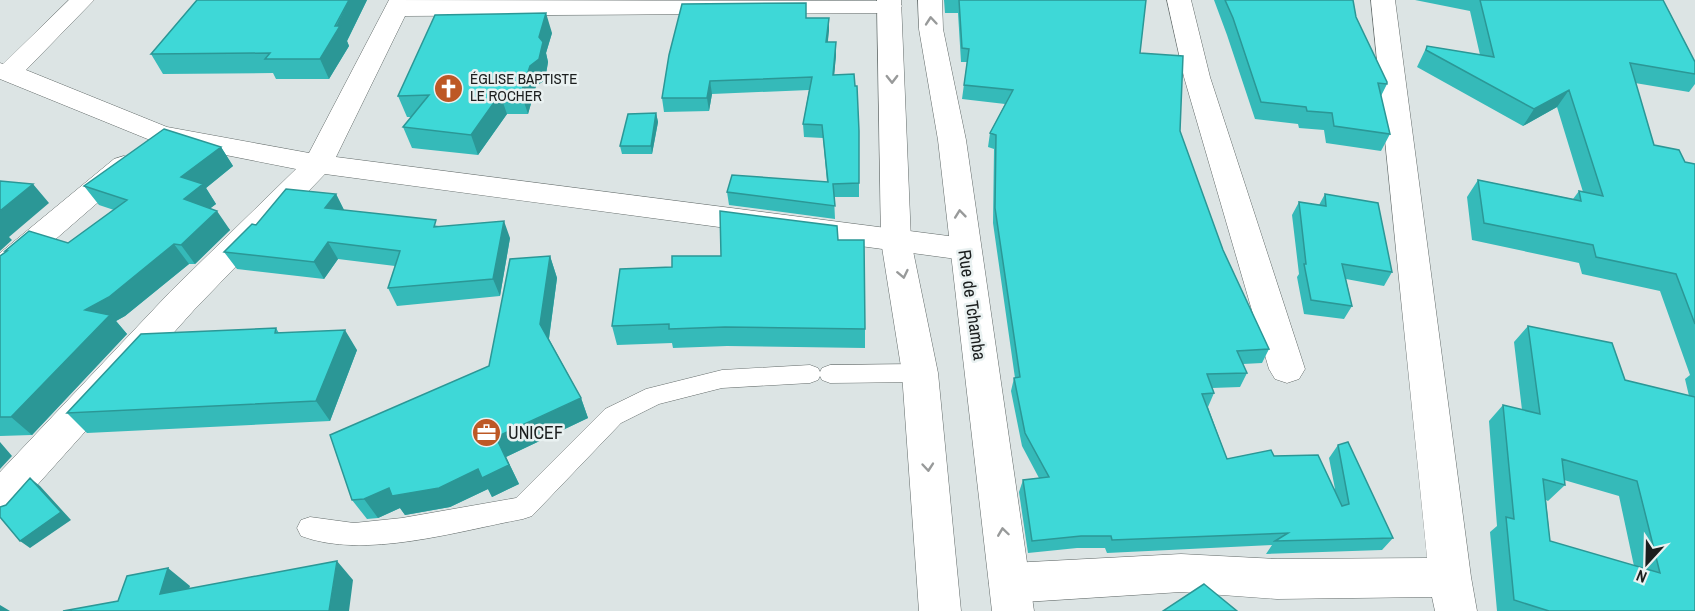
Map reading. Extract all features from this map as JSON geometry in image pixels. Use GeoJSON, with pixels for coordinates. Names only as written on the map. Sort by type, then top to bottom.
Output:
{"type":"FeatureCollection","features":[{"type":"Feature","properties":{"kind":"street"},"geometry":{"type":"LineString","coordinates":[[82,0],[4,71],[160,134],[318,164],[964,249]]}},
{"type":"Feature","properties":{"kind":"street","name":"Rue de Tchamba"},"geometry":{"type":"LineString","coordinates":[[930,0],[931,29],[952,140],[964,249],[1011,597]]}},
{"type":"Feature","properties":{"kind":"street"},"geometry":{"type":"LineString","coordinates":[[1179,0],[1197,77],[1287,369]]}},
{"type":"Feature","properties":{"kind":"street"},"geometry":{"type":"LineString","coordinates":[[1011,597],[1181,573],[1453,594],[1383,0]]}},
{"type":"Feature","properties":{"kind":"street"},"geometry":{"type":"LineString","coordinates":[[0,499],[182,301],[318,164],[399,4],[890,3],[896,241],[920,373],[940,611]]}},
{"type":"Feature","properties":{"kind":"street"},"geometry":{"type":"LineString","coordinates":[[0,270],[160,134]]}},
{"type":"Feature","properties":{"kind":"lane"},"geometry":{"type":"LineString","coordinates":[[310,528],[354,535],[402,530],[523,508],[613,416],[654,396],[722,379],[820,374],[920,373]]}},
{"type":"Feature","properties":{"kind":"building"},"geometry":{"type":"Polygon","coordinates":[[[197,0],[349,0],[335,26],[340,26],[320,59],[265,59],[270,53],[151,54],[197,0]]]}},
{"type":"Feature","properties":{"kind":"building"},"geometry":{"type":"Polygon","coordinates":[[[959,0],[1146,0],[1140,53],[1183,56],[1180,131],[1223,250],[1269,349],[1237,351],[1247,373],[1207,374],[1214,393],[1202,394],[1227,459],[1271,450],[1274,456],[1318,455],[1342,506],[1349,504],[1338,445],[1348,442],[1393,538],[1275,541],[1288,533],[1112,540],[1111,536],[1081,536],[1032,541],[1023,480],[1049,477],[1025,433],[1014,378],[1020,377],[995,208],[996,135],[990,133],[1013,90],[964,85],[969,49],[962,48],[959,0]]]}},
{"type":"Feature","properties":{"kind":"building"},"geometry":{"type":"Polygon","coordinates":[[[1225,0],[1353,0],[1356,17],[1387,82],[1387,84],[1378,83],[1390,134],[1334,126],[1332,113],[1307,111],[1306,107],[1261,102],[1225,0]]]}},
{"type":"Feature","properties":{"kind":"building"},"geometry":{"type":"Polygon","coordinates":[[[1480,0],[1663,0],[1695,62],[1695,74],[1630,63],[1654,145],[1679,150],[1685,162],[1695,164],[1695,324],[1676,274],[1596,257],[1593,245],[1484,223],[1478,180],[1581,201],[1579,191],[1603,196],[1569,90],[1534,109],[1426,50],[1427,46],[1494,57],[1480,0]]]}},
{"type":"Feature","properties":{"kind":"building"},"geometry":{"type":"Polygon","coordinates":[[[806,3],[806,18],[829,18],[826,42],[836,42],[833,75],[854,74],[855,86],[857,86],[859,183],[833,184],[835,206],[727,192],[732,175],[828,182],[822,125],[803,124],[812,77],[710,81],[707,98],[662,98],[669,55],[682,4],[806,3]]]}},
{"type":"Feature","properties":{"kind":"building"},"geometry":{"type":"Polygon","coordinates":[[[546,13],[539,37],[543,42],[539,59],[530,66],[521,93],[500,94],[471,135],[403,127],[429,95],[398,96],[435,15],[546,13]]]}},
{"type":"Feature","properties":{"kind":"building"},"geometry":{"type":"Polygon","coordinates":[[[656,113],[651,146],[620,146],[628,114],[656,113]]]}},
{"type":"Feature","properties":{"kind":"building"},"geometry":{"type":"Polygon","coordinates":[[[164,129],[221,147],[181,177],[203,184],[184,199],[217,211],[181,245],[174,244],[109,297],[85,310],[110,315],[11,417],[0,417],[0,256],[29,231],[68,243],[127,200],[84,186],[164,129]]]}},
{"type":"Feature","properties":{"kind":"building"},"geometry":{"type":"Polygon","coordinates":[[[0,181],[33,184],[0,211],[0,181]]]}},
{"type":"Feature","properties":{"kind":"building"},"geometry":{"type":"Polygon","coordinates":[[[286,189],[336,194],[325,208],[436,220],[434,227],[504,221],[493,279],[388,288],[400,251],[328,242],[314,262],[224,252],[252,224],[256,225],[286,189]]]}},
{"type":"Feature","properties":{"kind":"building"},"geometry":{"type":"Polygon","coordinates":[[[1325,194],[1378,203],[1392,272],[1342,264],[1352,306],[1311,300],[1304,264],[1306,264],[1299,202],[1326,206],[1325,194]]]}},
{"type":"Feature","properties":{"kind":"building"},"geometry":{"type":"Polygon","coordinates":[[[720,211],[837,226],[838,240],[864,240],[865,329],[725,327],[669,329],[669,324],[612,326],[620,269],[672,267],[672,256],[721,256],[720,211]]]}},
{"type":"Feature","properties":{"kind":"building"},"geometry":{"type":"Polygon","coordinates":[[[550,256],[540,324],[581,398],[496,437],[509,465],[482,478],[478,469],[439,488],[392,496],[389,488],[364,499],[352,500],[330,435],[489,366],[510,259],[550,256]]]}},
{"type":"Feature","properties":{"kind":"building"},"geometry":{"type":"Polygon","coordinates":[[[1528,326],[1612,343],[1625,380],[1695,397],[1695,611],[1549,611],[1514,600],[1506,517],[1514,519],[1503,405],[1540,414],[1528,326]],[[1562,459],[1565,485],[1543,479],[1550,541],[1660,573],[1637,481],[1562,459]]]}},
{"type":"Feature","properties":{"kind":"building"},"geometry":{"type":"Polygon","coordinates":[[[276,328],[275,333],[345,330],[316,401],[67,413],[141,334],[276,328]]]}},
{"type":"Feature","properties":{"kind":"building"},"geometry":{"type":"Polygon","coordinates":[[[30,478],[61,512],[20,541],[0,517],[0,507],[6,505],[30,478]]]}},
{"type":"Feature","properties":{"kind":"building"},"geometry":{"type":"Polygon","coordinates":[[[337,561],[329,611],[63,611],[118,601],[127,576],[168,568],[160,594],[337,561]]]}},
{"type":"Feature","properties":{"kind":"building"},"geometry":{"type":"Polygon","coordinates":[[[1204,584],[1237,611],[1163,611],[1204,584]]]}},
{"type":"Feature","properties":{"kind":"place","name":"ÉGLISE BAPTISTE LE ROCHER"},"geometry":{"type":"Point","coordinates":[449,88]}},
{"type":"Feature","properties":{"kind":"place","name":"UNICEF"},"geometry":{"type":"Point","coordinates":[487,433]}}]}
